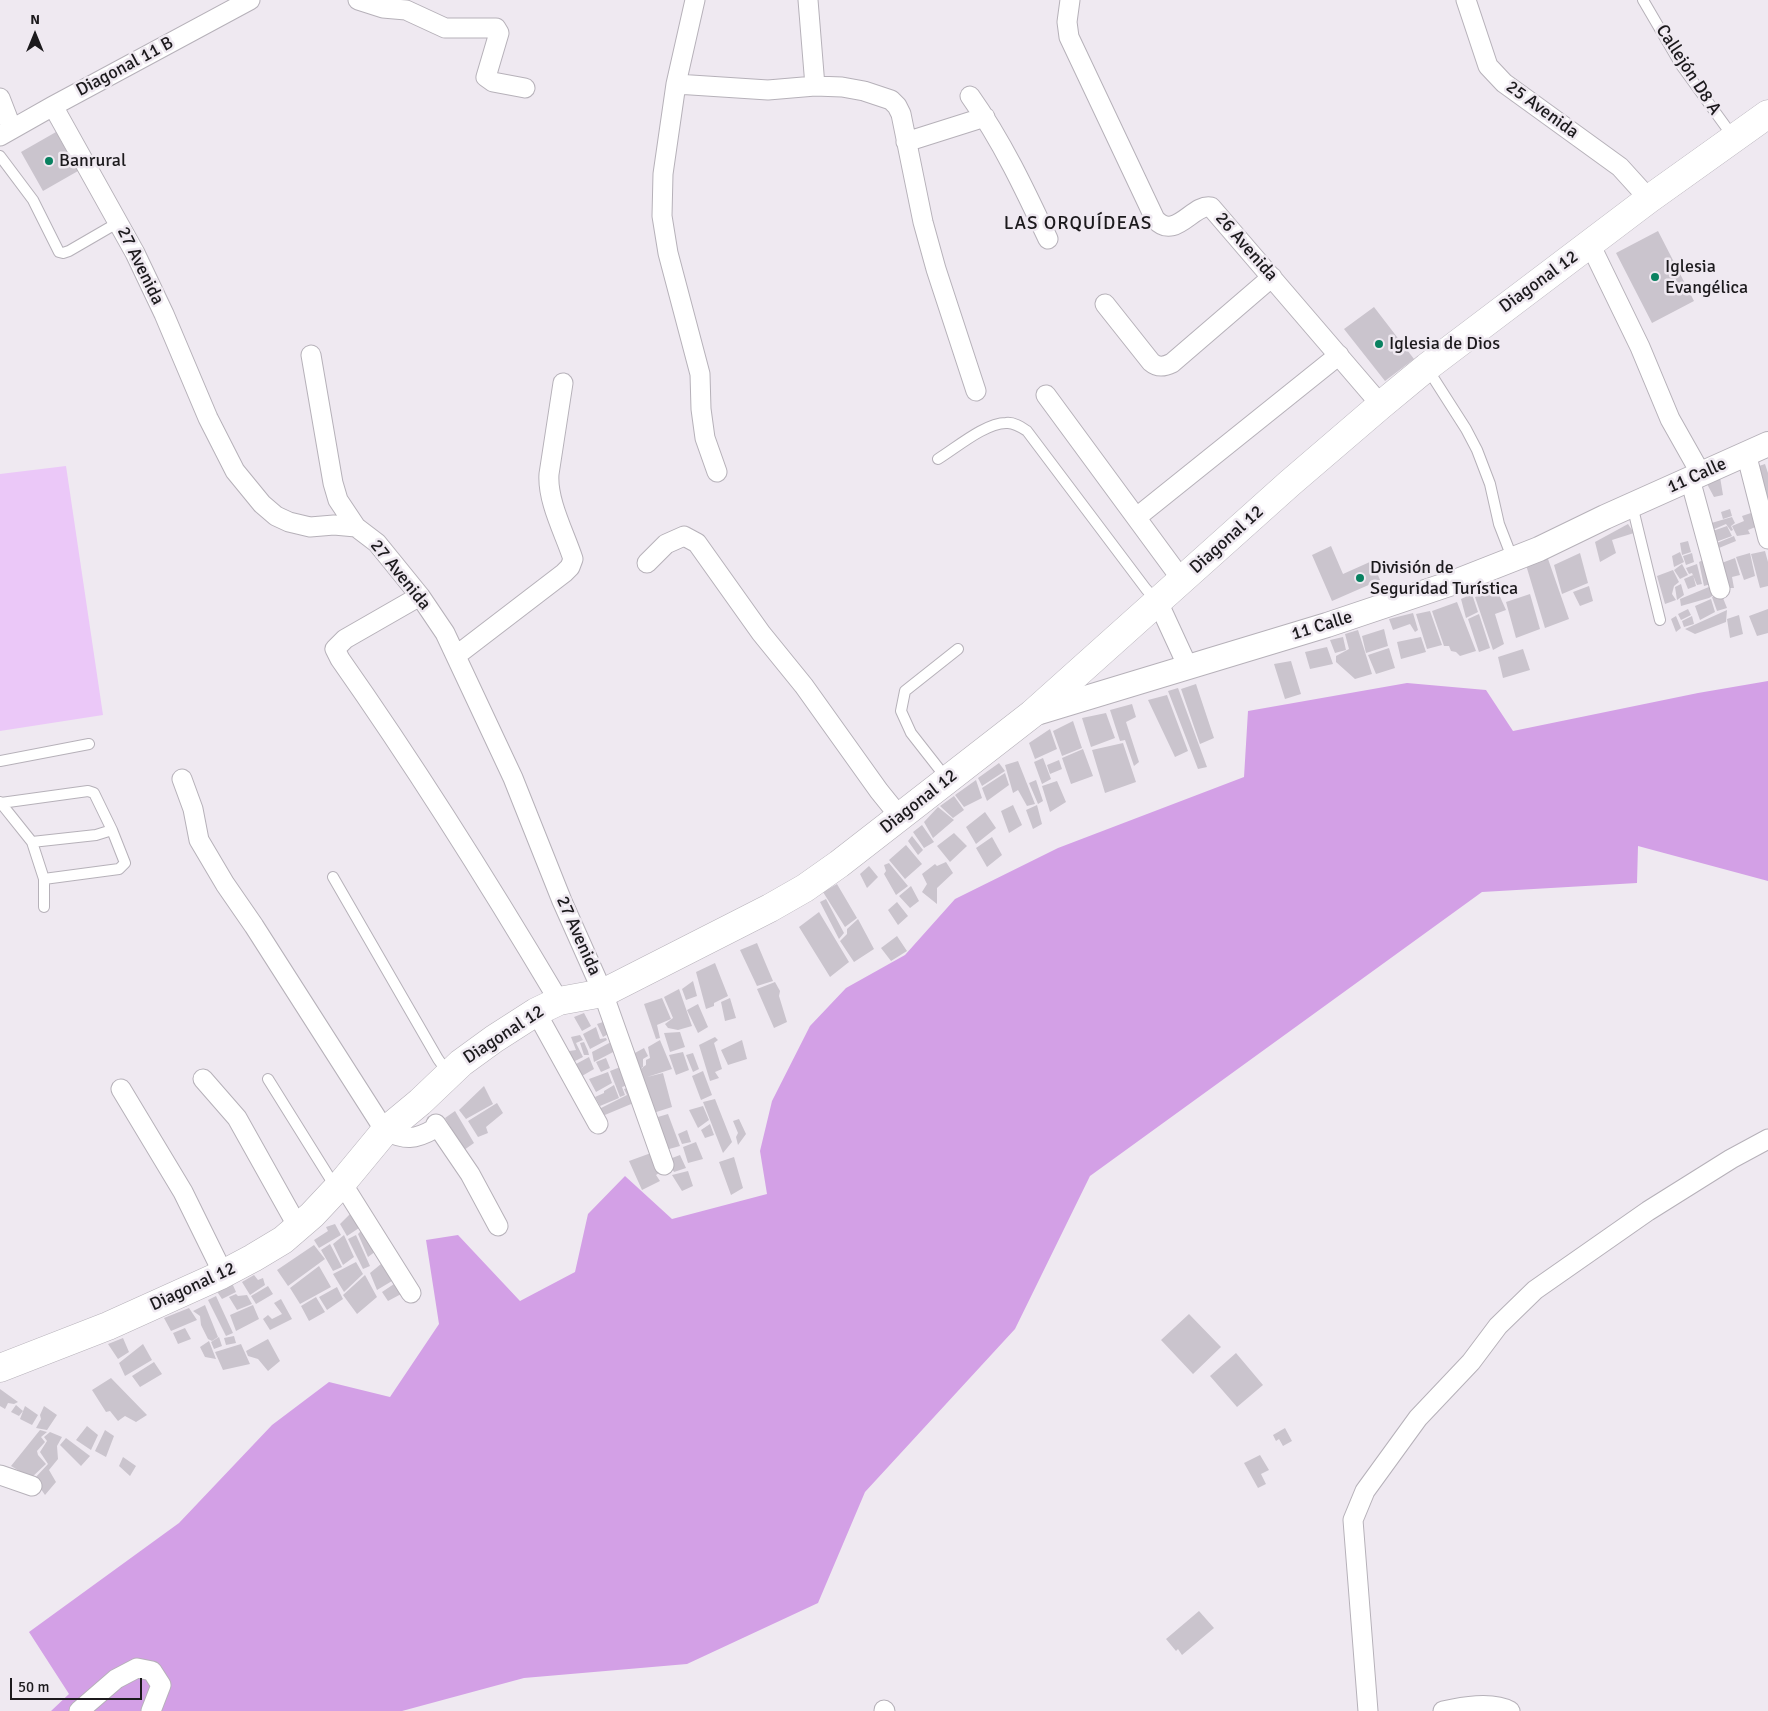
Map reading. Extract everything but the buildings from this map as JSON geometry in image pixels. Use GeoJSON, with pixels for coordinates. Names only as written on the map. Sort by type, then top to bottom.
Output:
{"type":"FeatureCollection","features":[{"type":"Feature","properties":{"kind":"main road","name":"Diagonal 12"},"geometry":{"type":"LineString","coordinates":[[0,1368],[108,1326],[254,1258],[283,1240],[298,1227],[339,1186],[385,1131],[420,1102],[460,1063],[494,1039],[548,1007],[603,993],[805,888],[839,864],[1032,714],[1381,404],[1486,321],[1649,199],[1768,114]]}},
{"type":"Feature","properties":{"kind":"street","name":"Diagonal 11 B"},"geometry":{"type":"LineString","coordinates":[[6,133],[250,0]]}},
{"type":"Feature","properties":{"kind":"street"},"geometry":{"type":"LineString","coordinates":[[358,0],[384,8],[411,11],[445,28],[496,28],[499,33],[486,77],[493,82],[524,88]]}},
{"type":"Feature","properties":{"kind":"street"},"geometry":{"type":"LineString","coordinates":[[695,0],[676,84],[663,174],[662,216],[668,253],[700,374],[701,416],[705,438],[717,472]]}},
{"type":"Feature","properties":{"kind":"street"},"geometry":{"type":"LineString","coordinates":[[808,0],[815,86]]}},
{"type":"Feature","properties":{"kind":"street","name":"26 Avenida"},"geometry":{"type":"LineString","coordinates":[[1070,0],[1067,22],[1069,37],[1155,219],[1164,225],[1178,224],[1204,206],[1211,207],[1381,404]]}},
{"type":"Feature","properties":{"kind":"street","name":"25 Avenida"},"geometry":{"type":"LineString","coordinates":[[1466,0],[1484,56],[1493,73],[1620,167],[1649,199]]}},
{"type":"Feature","properties":{"kind":"street"},"geometry":{"type":"LineString","coordinates":[[676,84],[768,90],[815,86],[842,87],[864,91],[891,100],[897,106],[901,114],[923,222],[936,269],[976,390]]}},
{"type":"Feature","properties":{"kind":"street"},"geometry":{"type":"LineString","coordinates":[[970,96],[985,117],[1013,166],[1048,239]]}},
{"type":"Feature","properties":{"kind":"street"},"geometry":{"type":"LineString","coordinates":[[0,98],[6,133]]}},
{"type":"Feature","properties":{"kind":"street","name":"27 Avenida"},"geometry":{"type":"LineString","coordinates":[[53,106],[120,222],[164,314],[182,360],[235,471],[262,504],[276,516],[289,522],[310,527],[334,525],[356,527],[377,543],[420,596],[445,634],[513,778],[562,901],[603,993],[664,1165]]}},
{"type":"Feature","properties":{"kind":"street"},"geometry":{"type":"LineString","coordinates":[[906,142],[985,117]]}},
{"type":"Feature","properties":{"kind":"street"},"geometry":{"type":"LineString","coordinates":[[1590,244],[1636,340],[1695,477],[1720,589]]}},
{"type":"Feature","properties":{"kind":"street"},"geometry":{"type":"LineString","coordinates":[[1105,304],[1150,362],[1157,366],[1164,366],[1172,363],[1272,277]]}},
{"type":"Feature","properties":{"kind":"street"},"geometry":{"type":"LineString","coordinates":[[311,355],[332,484],[338,500],[356,527]]}},
{"type":"Feature","properties":{"kind":"street"},"geometry":{"type":"LineString","coordinates":[[1137,517],[1338,355]]}},
{"type":"Feature","properties":{"kind":"street"},"geometry":{"type":"LineString","coordinates":[[456,655],[564,573],[574,559],[552,499],[548,481],[564,383]]}},
{"type":"Feature","properties":{"kind":"street"},"geometry":{"type":"LineString","coordinates":[[1046,395],[1182,580]]}},
{"type":"Feature","properties":{"kind":"street","name":"11 Calle"},"geometry":{"type":"LineString","coordinates":[[1032,714],[1401,601],[1513,560],[1768,444]]}},
{"type":"Feature","properties":{"kind":"street"},"geometry":{"type":"LineString","coordinates":[[1746,453],[1768,540]]}},
{"type":"Feature","properties":{"kind":"street"},"geometry":{"type":"LineString","coordinates":[[647,563],[666,544],[684,536],[697,542],[761,633],[804,686],[900,816]]}},
{"type":"Feature","properties":{"kind":"street"},"geometry":{"type":"LineString","coordinates":[[420,596],[345,639],[335,649],[387,726],[498,900],[548,1007],[598,1124]]}},
{"type":"Feature","properties":{"kind":"street"},"geometry":{"type":"LineString","coordinates":[[1158,602],[1188,667]]}},
{"type":"Feature","properties":{"kind":"street"},"geometry":{"type":"LineString","coordinates":[[182,779],[193,809],[199,840],[225,884],[254,926],[385,1131],[398,1137],[412,1139],[434,1129],[436,1124]]}},
{"type":"Feature","properties":{"kind":"street"},"geometry":{"type":"LineString","coordinates":[[203,1079],[237,1118],[298,1227]]}},
{"type":"Feature","properties":{"kind":"street"},"geometry":{"type":"LineString","coordinates":[[122,1089],[183,1192],[217,1261],[221,1275]]}},
{"type":"Feature","properties":{"kind":"street"},"geometry":{"type":"LineString","coordinates":[[420,1102],[470,1174],[498,1226]]}},
{"type":"Feature","properties":{"kind":"street"},"geometry":{"type":"LineString","coordinates":[[1368,1711],[1353,1520],[1365,1491],[1418,1418],[1471,1362],[1498,1326],[1535,1290],[1648,1211],[1731,1159],[1768,1139]]}},
{"type":"Feature","properties":{"kind":"street"},"geometry":{"type":"LineString","coordinates":[[339,1186],[411,1293]]}},
{"type":"Feature","properties":{"kind":"street"},"geometry":{"type":"LineString","coordinates":[[0,1475],[32,1486]]}},
{"type":"Feature","properties":{"kind":"street"},"geometry":{"type":"LineString","coordinates":[[79,1711],[116,1679],[137,1668],[152,1671],[161,1685],[151,1711]]}},
{"type":"Feature","properties":{"kind":"street"},"geometry":{"type":"LineString","coordinates":[[1443,1711],[1464,1706],[1503,1707],[1510,1711]]}},
{"type":"Feature","properties":{"kind":"lane","name":"Callejón D8 A"},"geometry":{"type":"LineString","coordinates":[[1644,0],[1681,64],[1734,138]]}},
{"type":"Feature","properties":{"kind":"lane"},"geometry":{"type":"LineString","coordinates":[[0,156],[33,200],[59,252],[69,251],[120,222]]}},
{"type":"Feature","properties":{"kind":"lane"},"geometry":{"type":"LineString","coordinates":[[1427,367],[1477,450],[1490,484],[1499,524],[1513,560]]}},
{"type":"Feature","properties":{"kind":"lane"},"geometry":{"type":"LineString","coordinates":[[938,459],[987,428],[997,424],[1007,422],[1027,431],[1146,589],[1158,602]]}},
{"type":"Feature","properties":{"kind":"lane"},"geometry":{"type":"LineString","coordinates":[[1632,505],[1660,620]]}},
{"type":"Feature","properties":{"kind":"lane"},"geometry":{"type":"LineString","coordinates":[[947,779],[911,733],[900,711],[904,691],[958,649]]}},
{"type":"Feature","properties":{"kind":"lane"},"geometry":{"type":"LineString","coordinates":[[0,761],[89,744]]}},
{"type":"Feature","properties":{"kind":"lane"},"geometry":{"type":"LineString","coordinates":[[0,803],[88,791],[94,793],[125,863],[120,870],[44,879]]}},
{"type":"Feature","properties":{"kind":"lane"},"geometry":{"type":"LineString","coordinates":[[0,803],[32,842],[44,879],[44,907]]}},
{"type":"Feature","properties":{"kind":"lane"},"geometry":{"type":"LineString","coordinates":[[32,842],[96,835],[112,830]]}},
{"type":"Feature","properties":{"kind":"lane"},"geometry":{"type":"LineString","coordinates":[[333,877],[448,1074]]}},
{"type":"Feature","properties":{"kind":"lane"},"geometry":{"type":"LineString","coordinates":[[268,1079],[339,1186]]}},
{"type":"Feature","properties":{"kind":"shaded area"},"geometry":{"type":"Polygon","coordinates":[[[66,466],[103,715],[0,731],[0,474],[66,466]]]}},
{"type":"Feature","properties":{"kind":"shaded area"},"geometry":{"type":"Polygon","coordinates":[[[1768,681],[1768,881],[1638,846],[1637,883],[1482,892],[1090,1176],[1015,1329],[865,1492],[818,1603],[687,1664],[524,1678],[402,1711],[51,1711],[69,1694],[29,1632],[179,1523],[272,1425],[329,1382],[390,1397],[439,1324],[426,1240],[458,1235],[520,1301],[575,1272],[588,1214],[625,1176],[672,1219],[767,1194],[760,1151],[772,1101],[810,1026],[846,988],[905,955],[955,899],[1058,848],[1244,777],[1248,711],[1407,683],[1486,690],[1513,731],[1698,693],[1768,681]]]}},
{"type":"Feature","properties":{"kind":"place","name":"Banrural"},"geometry":{"type":"Point","coordinates":[49,161]}},
{"type":"Feature","properties":{"kind":"place","name":"Iglesia Evangélica"},"geometry":{"type":"Point","coordinates":[1655,277]}},
{"type":"Feature","properties":{"kind":"place","name":"Iglesia de Dios"},"geometry":{"type":"Point","coordinates":[1379,344]}},
{"type":"Feature","properties":{"kind":"place","name":"División de Seguridad Turística"},"geometry":{"type":"Point","coordinates":[1360,578]}},
{"type":"Feature","properties":{"kind":"district","name":"LAS ORQUÍDEAS"},"geometry":{"type":"Point","coordinates":[1078,224]}}]}
